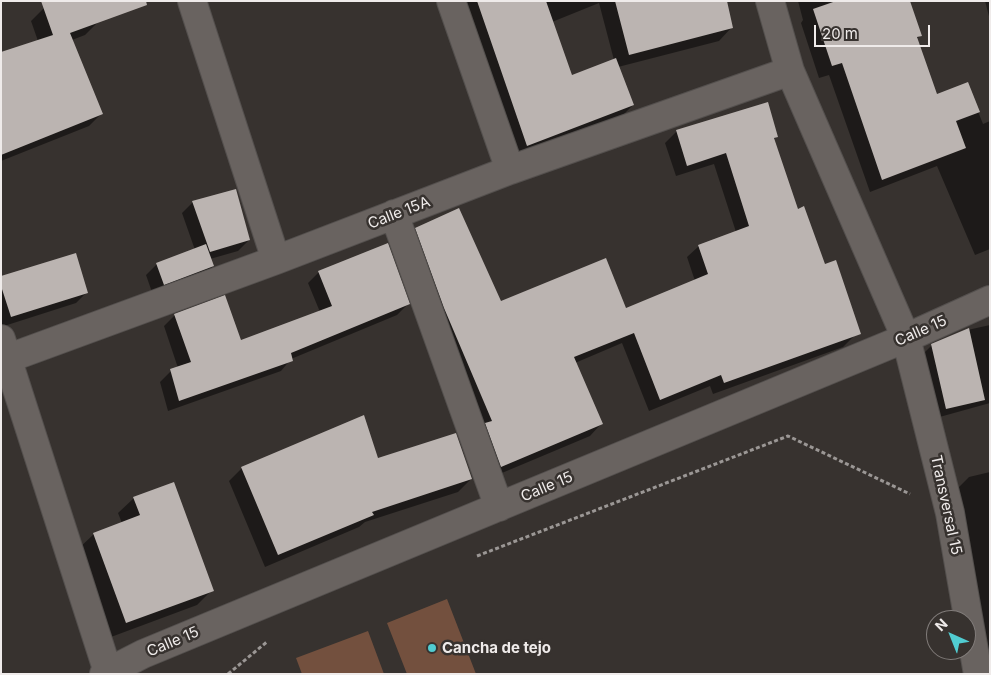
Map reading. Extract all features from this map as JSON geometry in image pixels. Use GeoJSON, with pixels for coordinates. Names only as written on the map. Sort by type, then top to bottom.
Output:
{"type":"FeatureCollection","features":[{"type":"Feature","properties":{"kind":"street"},"geometry":{"type":"LineString","coordinates":[[192,1],[276,260]]}},
{"type":"Feature","properties":{"kind":"street"},"geometry":{"type":"LineString","coordinates":[[450,1],[510,170]]}},
{"type":"Feature","properties":{"kind":"street","name":"Transversal 15"},"geometry":{"type":"LineString","coordinates":[[770,1],[790,71],[906,338],[950,513],[978,674]]}},
{"type":"Feature","properties":{"kind":"street","name":"Calle 15A"},"geometry":{"type":"LineString","coordinates":[[5,349],[276,260],[510,170],[790,71]]}},
{"type":"Feature","properties":{"kind":"street"},"geometry":{"type":"LineString","coordinates":[[394,214],[499,507]]}},
{"type":"Feature","properties":{"kind":"street","name":"Calle 15"},"geometry":{"type":"LineString","coordinates":[[106,673],[146,664],[499,507],[906,338],[990,300]]}},
{"type":"Feature","properties":{"kind":"street"},"geometry":{"type":"LineString","coordinates":[[5,349],[106,673]]}},
{"type":"Feature","properties":{"kind":"path"},"geometry":{"type":"LineString","coordinates":[[474,557],[788,436],[950,513]]}},
{"type":"Feature","properties":{"kind":"path"},"geometry":{"type":"LineString","coordinates":[[228,674],[272,638]]}},
{"type":"Feature","properties":{"kind":"shaded area","name":"Cancha de tejo"},"geometry":{"type":"Polygon","coordinates":[[[447,599],[476,674],[407,674],[387,623],[447,599]]]}},
{"type":"Feature","properties":{"kind":"shaded area"},"geometry":{"type":"Polygon","coordinates":[[[368,631],[384,674],[302,674],[296,658],[368,631]]]}},
{"type":"Feature","properties":{"kind":"building"},"geometry":{"type":"Polygon","coordinates":[[[41,1],[146,1],[147,5],[70,33],[103,114],[1,155],[1,52],[53,35],[41,1]]]}},
{"type":"Feature","properties":{"kind":"building"},"geometry":{"type":"Polygon","coordinates":[[[477,1],[546,1],[572,75],[616,58],[634,105],[527,146],[477,1]]]}},
{"type":"Feature","properties":{"kind":"building"},"geometry":{"type":"Polygon","coordinates":[[[615,1],[727,1],[733,28],[629,55],[615,1]]]}},
{"type":"Feature","properties":{"kind":"building"},"geometry":{"type":"Polygon","coordinates":[[[836,1],[910,1],[922,36],[917,37],[937,94],[968,82],[980,112],[956,121],[966,148],[882,180],[842,63],[832,66],[813,9],[836,1]]]}},
{"type":"Feature","properties":{"kind":"building"},"geometry":{"type":"Polygon","coordinates":[[[768,102],[778,137],[774,138],[798,209],[804,206],[825,264],[836,260],[861,334],[724,383],[721,375],[660,400],[634,333],[574,357],[603,424],[501,467],[485,423],[492,421],[444,308],[415,228],[459,208],[501,301],[606,258],[626,308],[708,274],[698,245],[749,226],[726,153],[687,166],[676,130],[768,102]]]}},
{"type":"Feature","properties":{"kind":"building"},"geometry":{"type":"Polygon","coordinates":[[[236,189],[250,240],[210,252],[192,201],[236,189]]]}},
{"type":"Feature","properties":{"kind":"building"},"geometry":{"type":"Polygon","coordinates":[[[388,243],[410,304],[291,353],[293,361],[179,401],[170,369],[191,362],[174,314],[225,295],[241,340],[332,306],[318,271],[388,243]]]}},
{"type":"Feature","properties":{"kind":"building"},"geometry":{"type":"Polygon","coordinates":[[[206,244],[214,266],[164,285],[156,263],[206,244]]]}},
{"type":"Feature","properties":{"kind":"building"},"geometry":{"type":"Polygon","coordinates":[[[76,253],[88,293],[11,317],[1,286],[1,276],[76,253]]]}},
{"type":"Feature","properties":{"kind":"building"},"geometry":{"type":"Polygon","coordinates":[[[969,328],[985,400],[946,409],[931,344],[969,328]]]}},
{"type":"Feature","properties":{"kind":"building"},"geometry":{"type":"Polygon","coordinates":[[[364,415],[378,458],[456,433],[472,479],[372,512],[374,515],[278,555],[241,467],[364,415]]]}},
{"type":"Feature","properties":{"kind":"building"},"geometry":{"type":"Polygon","coordinates":[[[174,482],[214,591],[126,623],[93,533],[140,515],[133,497],[174,482]]]}},
{"type":"Feature","properties":{"kind":"place","name":"Cancha de tejo"},"geometry":{"type":"Point","coordinates":[432,648]}}]}
